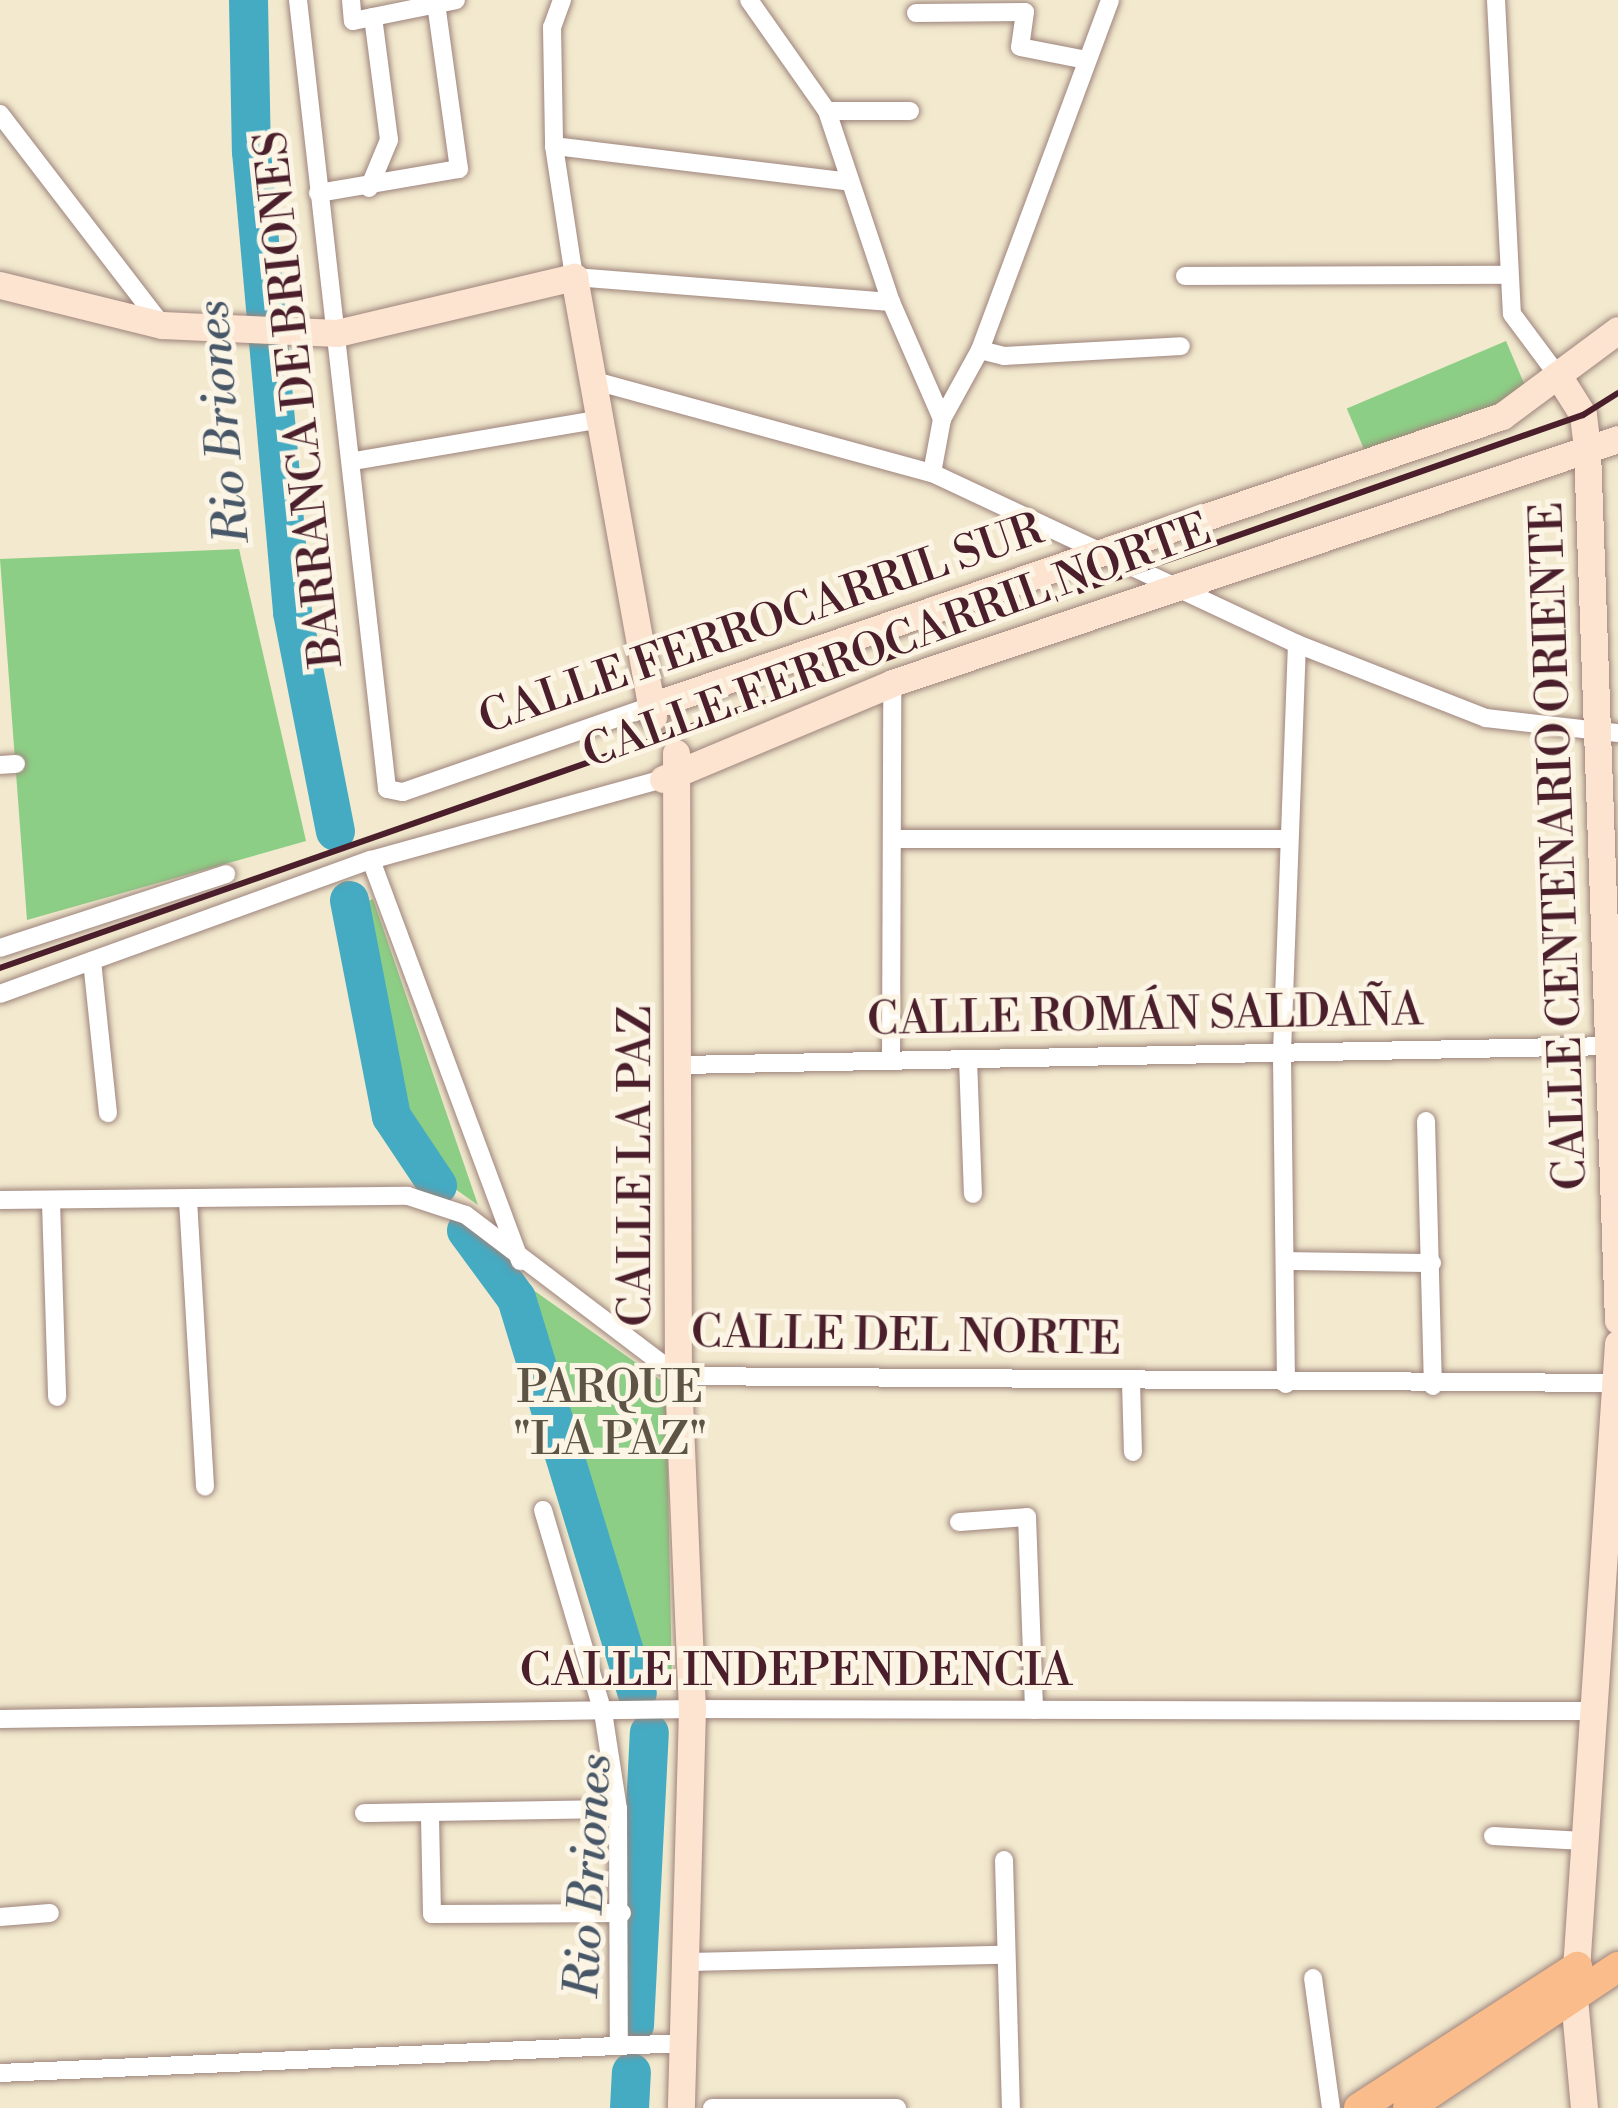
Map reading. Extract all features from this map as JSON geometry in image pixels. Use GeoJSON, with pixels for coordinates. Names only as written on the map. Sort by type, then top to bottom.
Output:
{"type":"FeatureCollection","features":[{"type":"Feature","properties":{"kind":"main road"},"geometry":{"type":"LineString","coordinates":[[0,285],[162,325],[236,332],[337,333],[574,277],[657,705]]}},
{"type":"Feature","properties":{"kind":"main road","name":"CALLE FERROCARRIL SUR"},"geometry":{"type":"LineString","coordinates":[[657,705],[1502,416],[1618,330]]}},
{"type":"Feature","properties":{"kind":"main road","name":"CALLE CENTENARIO ORIENTE"},"geometry":{"type":"LineString","coordinates":[[1559,376],[1583,416],[1608,732],[1618,1320]]}},
{"type":"Feature","properties":{"kind":"main road","name":"CALLE FERROCARRIL NORTE"},"geometry":{"type":"LineString","coordinates":[[670,772],[892,683],[1172,584],[1618,439]]}},
{"type":"Feature","properties":{"kind":"main road","name":"CALLE LA PAZ"},"geometry":{"type":"LineString","coordinates":[[670,772],[682,1065],[678,1376],[692,1709],[682,2108]]}},
{"type":"Feature","properties":{"kind":"main road"},"geometry":{"type":"LineString","coordinates":[[1584,2108],[1574,1999],[1618,1342]]}},
{"type":"Feature","properties":{"kind":"main road"},"geometry":{"type":"LineString","coordinates":[[1359,2108],[1577,1967]]}},
{"type":"Feature","properties":{"kind":"main road"},"geometry":{"type":"LineString","coordinates":[[1408,2108],[1618,1967]]}},
{"type":"Feature","properties":{"kind":"street","name":"BARRANCA DE BRIONES"},"geometry":{"type":"LineString","coordinates":[[298,0],[354,461],[380,774],[387,788]]}},
{"type":"Feature","properties":{"kind":"street"},"geometry":{"type":"LineString","coordinates":[[351,0],[363,19],[389,140],[370,188]]}},
{"type":"Feature","properties":{"kind":"street"},"geometry":{"type":"LineString","coordinates":[[562,0],[552,27],[554,146],[574,277],[891,302]]}},
{"type":"Feature","properties":{"kind":"street"},"geometry":{"type":"LineString","coordinates":[[749,0],[827,111],[891,302],[942,418]]}},
{"type":"Feature","properties":{"kind":"street"},"geometry":{"type":"LineString","coordinates":[[932,473],[942,418],[980,350],[1110,0]]}},
{"type":"Feature","properties":{"kind":"street"},"geometry":{"type":"LineString","coordinates":[[1496,0],[1509,275],[1522,336],[1559,376]]}},
{"type":"Feature","properties":{"kind":"street"},"geometry":{"type":"LineString","coordinates":[[318,194],[459,169],[446,2],[363,19]]}},
{"type":"Feature","properties":{"kind":"street"},"geometry":{"type":"LineString","coordinates":[[916,13],[1025,11],[1020,47],[1086,60]]}},
{"type":"Feature","properties":{"kind":"street"},"geometry":{"type":"LineString","coordinates":[[827,111],[910,111]]}},
{"type":"Feature","properties":{"kind":"street"},"geometry":{"type":"LineString","coordinates":[[0,115],[162,325]]}},
{"type":"Feature","properties":{"kind":"street"},"geometry":{"type":"LineString","coordinates":[[554,146],[850,182]]}},
{"type":"Feature","properties":{"kind":"street"},"geometry":{"type":"LineString","coordinates":[[1185,276],[1509,275]]}},
{"type":"Feature","properties":{"kind":"street"},"geometry":{"type":"LineString","coordinates":[[980,350],[1004,356],[1181,346]]}},
{"type":"Feature","properties":{"kind":"street"},"geometry":{"type":"LineString","coordinates":[[595,381],[932,473],[1298,644],[1486,718],[1608,732]]}},
{"type":"Feature","properties":{"kind":"street"},"geometry":{"type":"LineString","coordinates":[[354,461],[602,419]]}},
{"type":"Feature","properties":{"kind":"street"},"geometry":{"type":"LineString","coordinates":[[1286,1384],[1282,1052],[1298,644]]}},
{"type":"Feature","properties":{"kind":"street"},"geometry":{"type":"LineString","coordinates":[[891,1060],[892,683]]}},
{"type":"Feature","properties":{"kind":"street","name":"CALLE FERROCARRIL SUR"},"geometry":{"type":"LineString","coordinates":[[387,788],[404,792],[657,705]]}},
{"type":"Feature","properties":{"kind":"street","name":"CALLE FERROCARRIL NORTE"},"geometry":{"type":"LineString","coordinates":[[0,994],[371,860],[670,772]]}},
{"type":"Feature","properties":{"kind":"street"},"geometry":{"type":"LineString","coordinates":[[893,838],[1288,838]]}},
{"type":"Feature","properties":{"kind":"street"},"geometry":{"type":"LineString","coordinates":[[371,860],[522,1265]]}},
{"type":"Feature","properties":{"kind":"street"},"geometry":{"type":"LineString","coordinates":[[0,948],[226,874]]}},
{"type":"Feature","properties":{"kind":"street"},"geometry":{"type":"LineString","coordinates":[[92,961],[108,1113]]}},
{"type":"Feature","properties":{"kind":"street","name":"CALLE ROMÁN SALDAÑA"},"geometry":{"type":"LineString","coordinates":[[682,1065],[1610,1046]]}},
{"type":"Feature","properties":{"kind":"street"},"geometry":{"type":"LineString","coordinates":[[968,1059],[973,1194]]}},
{"type":"Feature","properties":{"kind":"street"},"geometry":{"type":"LineString","coordinates":[[1426,1121],[1433,1387]]}},
{"type":"Feature","properties":{"kind":"street","name":"CALLE DEL NORTE"},"geometry":{"type":"LineString","coordinates":[[0,1200],[408,1196],[466,1215],[522,1265],[678,1376],[1433,1387],[1613,1384]]}},
{"type":"Feature","properties":{"kind":"street"},"geometry":{"type":"LineString","coordinates":[[188,1200],[205,1486]]}},
{"type":"Feature","properties":{"kind":"street"},"geometry":{"type":"LineString","coordinates":[[51,1202],[58,1397]]}},
{"type":"Feature","properties":{"kind":"street"},"geometry":{"type":"LineString","coordinates":[[1288,1261],[1432,1263]]}},
{"type":"Feature","properties":{"kind":"street"},"geometry":{"type":"LineString","coordinates":[[1131,1382],[1133,1452]]}},
{"type":"Feature","properties":{"kind":"street"},"geometry":{"type":"LineString","coordinates":[[543,1510],[603,1712],[618,1809],[619,2046]]}},
{"type":"Feature","properties":{"kind":"street"},"geometry":{"type":"LineString","coordinates":[[959,1522],[1028,1517],[1034,1710]]}},
{"type":"Feature","properties":{"kind":"street","name":"CALLE INDEPENDENCIA"},"geometry":{"type":"LineString","coordinates":[[0,1719],[692,1709],[1592,1711]]}},
{"type":"Feature","properties":{"kind":"street"},"geometry":{"type":"LineString","coordinates":[[364,1813],[430,1818],[618,1809]]}},
{"type":"Feature","properties":{"kind":"street"},"geometry":{"type":"LineString","coordinates":[[430,1818],[432,1914],[622,1913]]}},
{"type":"Feature","properties":{"kind":"street"},"geometry":{"type":"LineString","coordinates":[[1492,1836],[1584,1841]]}},
{"type":"Feature","properties":{"kind":"street"},"geometry":{"type":"LineString","coordinates":[[1004,1860],[1011,2108]]}},
{"type":"Feature","properties":{"kind":"street"},"geometry":{"type":"LineString","coordinates":[[0,1917],[50,1913]]}},
{"type":"Feature","properties":{"kind":"street"},"geometry":{"type":"LineString","coordinates":[[687,1962],[1004,1955]]}},
{"type":"Feature","properties":{"kind":"street"},"geometry":{"type":"LineString","coordinates":[[1313,1978],[1331,2108]]}},
{"type":"Feature","properties":{"kind":"street"},"geometry":{"type":"LineString","coordinates":[[0,2073],[684,2043]]}},
{"type":"Feature","properties":{"kind":"street"},"geometry":{"type":"LineString","coordinates":[[712,2108],[897,2108]]}},
{"type":"Feature","properties":{"kind":"green space"},"geometry":{"type":"Polygon","coordinates":[[[1506,341],[1529,395],[1370,463],[1347,409],[1506,341]]]}},
{"type":"Feature","properties":{"kind":"green space"},"geometry":{"type":"Polygon","coordinates":[[[239,549],[306,841],[27,920],[0,559],[239,549]]]}},
{"type":"Feature","properties":{"kind":"green space"},"geometry":{"type":"Polygon","coordinates":[[[373,899],[478,1205],[448,1184],[407,1116],[358,905],[373,899]]]}},
{"type":"Feature","properties":{"kind":"green space","name":"PARQUE \"LA PAZ\""},"geometry":{"type":"Polygon","coordinates":[[[512,1275],[666,1384],[672,1680],[635,1686],[512,1275]]]}},
{"type":"Feature","properties":{"kind":"waterway","name":"Rio Briones"},"geometry":{"type":"LineString","coordinates":[[248,0],[251,151],[292,612],[335,831]]}},
{"type":"Feature","properties":{"kind":"waterway","name":"Rio Briones"},"geometry":{"type":"LineString","coordinates":[[349,900],[391,1116],[437,1185]]}},
{"type":"Feature","properties":{"kind":"waterway","name":"Rio Briones"},"geometry":{"type":"LineString","coordinates":[[466,1230],[516,1298],[637,1693]]}},
{"type":"Feature","properties":{"kind":"waterway","name":"Rio Briones"},"geometry":{"type":"LineString","coordinates":[[634,2025],[649,1732]]}},
{"type":"Feature","properties":{"kind":"waterway","name":"Rio Briones"},"geometry":{"type":"LineString","coordinates":[[629,2108],[631,2072]]}},
{"type":"Feature","properties":{"kind":"tunnel"},"geometry":{"type":"LineString","coordinates":[[668,713],[676,753]]}},
{"type":"Feature","properties":{"kind":"railway"},"geometry":{"type":"LineString","coordinates":[[0,968],[1583,415],[1618,393]]}}]}
